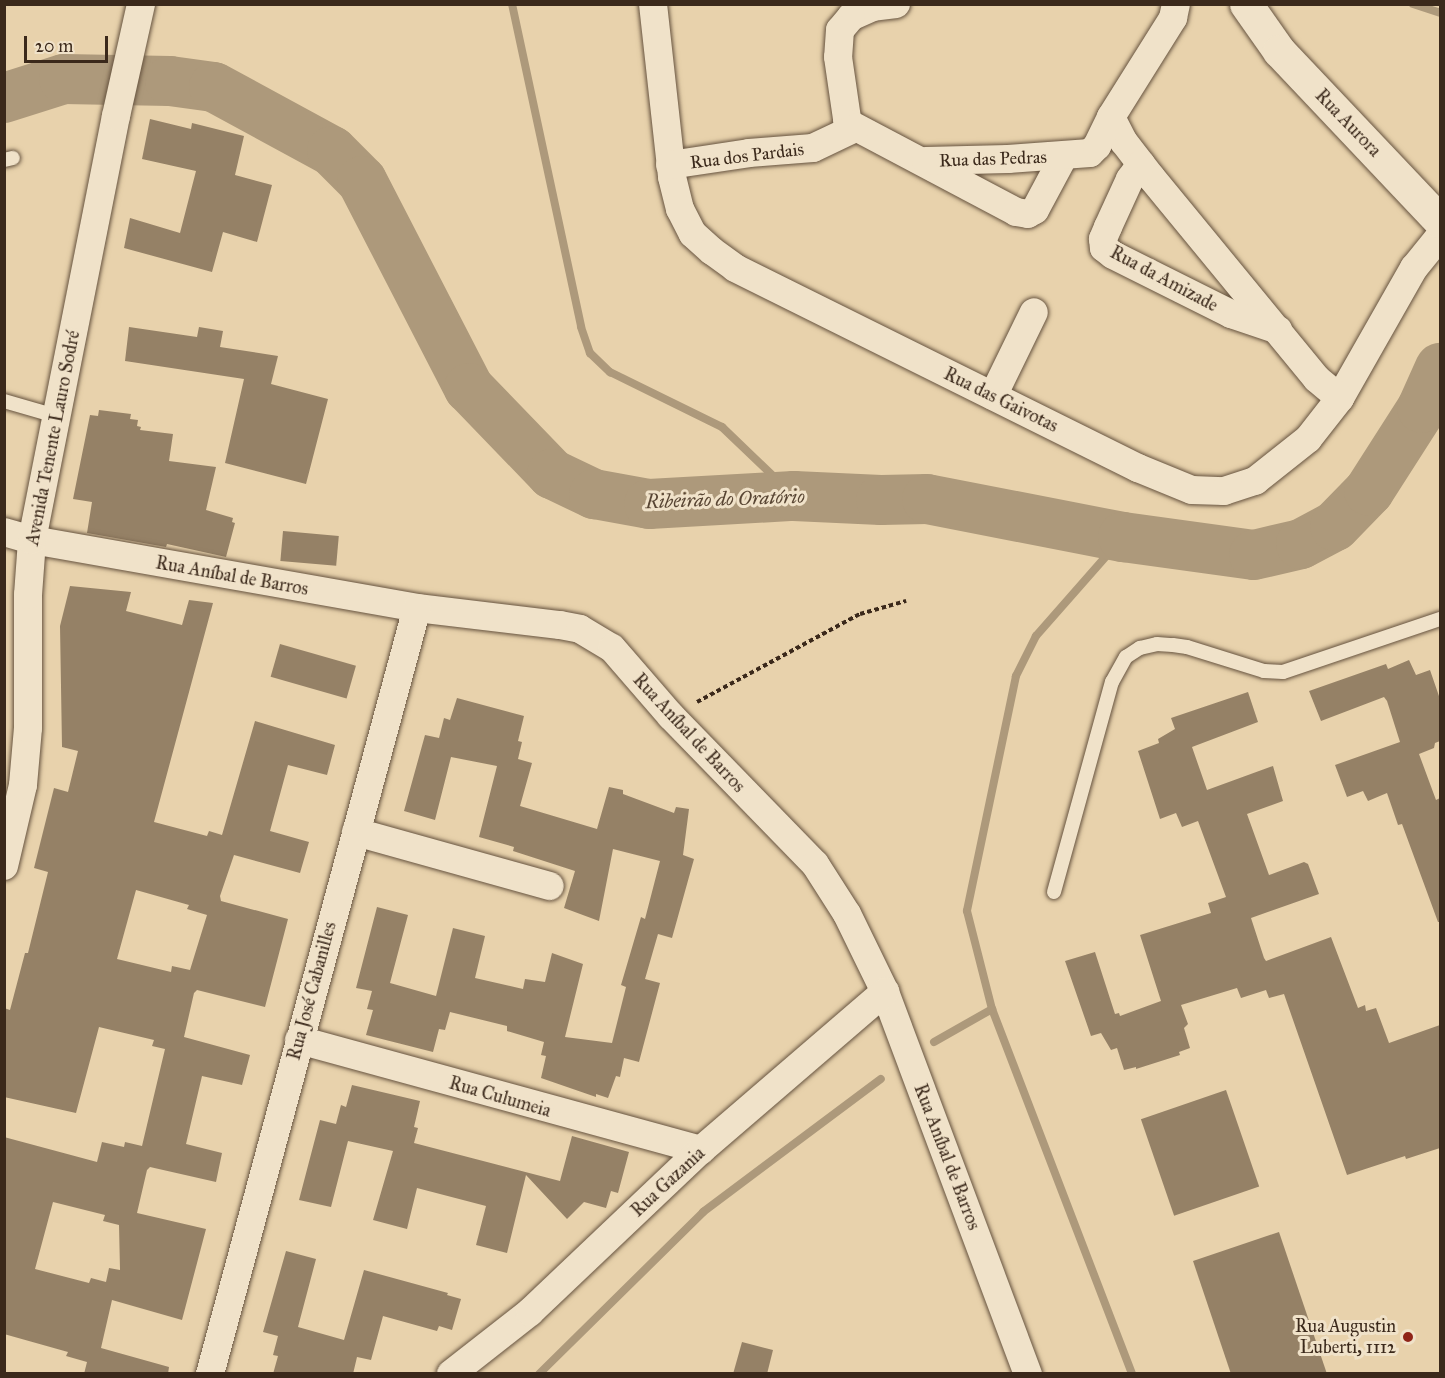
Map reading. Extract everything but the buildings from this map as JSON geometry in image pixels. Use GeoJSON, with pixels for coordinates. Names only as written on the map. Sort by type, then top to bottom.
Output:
{"type":"FeatureCollection","features":[{"type":"Feature","properties":{"kind":"street","name":"Rua das Gaivotas"},"geometry":{"type":"LineString","coordinates":[[653,4],[670,165],[680,209],[693,234],[735,268],[1168,483],[1192,490],[1224,491],[1255,481],[1308,439],[1340,398],[1414,268],[1440,236]]}},
{"type":"Feature","properties":{"kind":"street"},"geometry":{"type":"LineString","coordinates":[[855,128],[847,119],[838,57],[840,30],[851,17],[873,7],[896,4]]}},
{"type":"Feature","properties":{"kind":"street"},"geometry":{"type":"LineString","coordinates":[[1111,117],[1173,18],[1176,4]]}},
{"type":"Feature","properties":{"kind":"street","name":"Rua Aurora"},"geometry":{"type":"LineString","coordinates":[[1253,10],[1279,51],[1440,221]]}},
{"type":"Feature","properties":{"kind":"street","name":"Avenida Tenente Lauro Sodré"},"geometry":{"type":"LineString","coordinates":[[4,866],[9,833],[23,784],[28,728],[28,595],[32,540],[116,116],[140,16]]}},
{"type":"Feature","properties":{"kind":"street","name":"Rua das Pedras"},"geometry":{"type":"LineString","coordinates":[[922,161],[1065,156],[1090,153],[1097,146],[1111,117]]}},
{"type":"Feature","properties":{"kind":"street","name":"Rua da Amizade"},"geometry":{"type":"LineString","coordinates":[[1111,117],[1124,142],[1141,164],[1317,379],[1340,398]]}},
{"type":"Feature","properties":{"kind":"street","name":"Rua dos Pardais"},"geometry":{"type":"LineString","coordinates":[[670,165],[749,153],[813,148],[855,128]]}},
{"type":"Feature","properties":{"kind":"street","name":"Rua das Pedras"},"geometry":{"type":"LineString","coordinates":[[855,128],[1016,212],[1028,214],[1035,210],[1065,156]]}},
{"type":"Feature","properties":{"kind":"street","name":"Rua da Amizade"},"geometry":{"type":"LineString","coordinates":[[1141,164],[1130,179],[1108,227],[1103,239],[1104,248],[1113,255],[1231,314],[1278,330]]}},
{"type":"Feature","properties":{"kind":"street"},"geometry":{"type":"LineString","coordinates":[[993,396],[1034,312]]}},
{"type":"Feature","properties":{"kind":"street","name":"Rua Aníbal de Barros"},"geometry":{"type":"LineString","coordinates":[[4,532],[32,540],[417,608],[560,625],[580,630],[612,648],[671,716],[814,864],[847,914],[885,992],[1028,1374]]}},
{"type":"Feature","properties":{"kind":"street","name":"Rua José Cabanilles"},"geometry":{"type":"LineString","coordinates":[[210,1374],[417,608]]}},
{"type":"Feature","properties":{"kind":"street"},"geometry":{"type":"LineString","coordinates":[[356,832],[550,886]]}},
{"type":"Feature","properties":{"kind":"street","name":"Rua Gazania"},"geometry":{"type":"LineString","coordinates":[[451,1374],[530,1312],[701,1150],[885,992]]}},
{"type":"Feature","properties":{"kind":"street","name":"Rua Culumeia"},"geometry":{"type":"LineString","coordinates":[[299,1040],[701,1150]]}},
{"type":"Feature","properties":{"kind":"lane"},"geometry":{"type":"LineString","coordinates":[[4,401],[56,416]]}},
{"type":"Feature","properties":{"kind":"lane"},"geometry":{"type":"LineString","coordinates":[[1054,892],[1112,682],[1126,657],[1140,648],[1157,644],[1173,645],[1187,647],[1264,671],[1283,672],[1440,619]]}},
{"type":"Feature","properties":{"kind":"path"},"geometry":{"type":"LineString","coordinates":[[671,716],[861,614],[906,601]]}},
{"type":"Feature","properties":{"kind":"waterway"},"geometry":{"type":"LineString","coordinates":[[512,4],[581,327],[590,353],[610,372],[722,427],[794,496]]}},
{"type":"Feature","properties":{"kind":"waterway"},"geometry":{"type":"LineString","coordinates":[[1413,4],[1440,13]]}},
{"type":"Feature","properties":{"kind":"waterway","name":"Ribeirão do Oratório"},"geometry":{"type":"LineString","coordinates":[[4,98],[64,79],[170,81],[214,87],[332,151],[362,181],[469,388],[552,474],[594,494],[649,504],[794,496],[881,500],[927,499],[1123,537],[1254,555],[1301,544],[1335,526],[1369,491],[1422,408],[1440,368]]}},
{"type":"Feature","properties":{"kind":"waterway"},"geometry":{"type":"LineString","coordinates":[[1123,537],[1036,636],[1016,676],[967,911],[992,1009],[1132,1374]]}},
{"type":"Feature","properties":{"kind":"waterway"},"geometry":{"type":"LineString","coordinates":[[934,1042],[992,1009]]}},
{"type":"Feature","properties":{"kind":"waterway"},"geometry":{"type":"LineString","coordinates":[[539,1374],[703,1212],[881,1079]]}},
{"type":"Feature","properties":{"kind":"place","name":"Rua Augustin Luberti, 1112"},"geometry":{"type":"Point","coordinates":[1408,1337]}}]}
